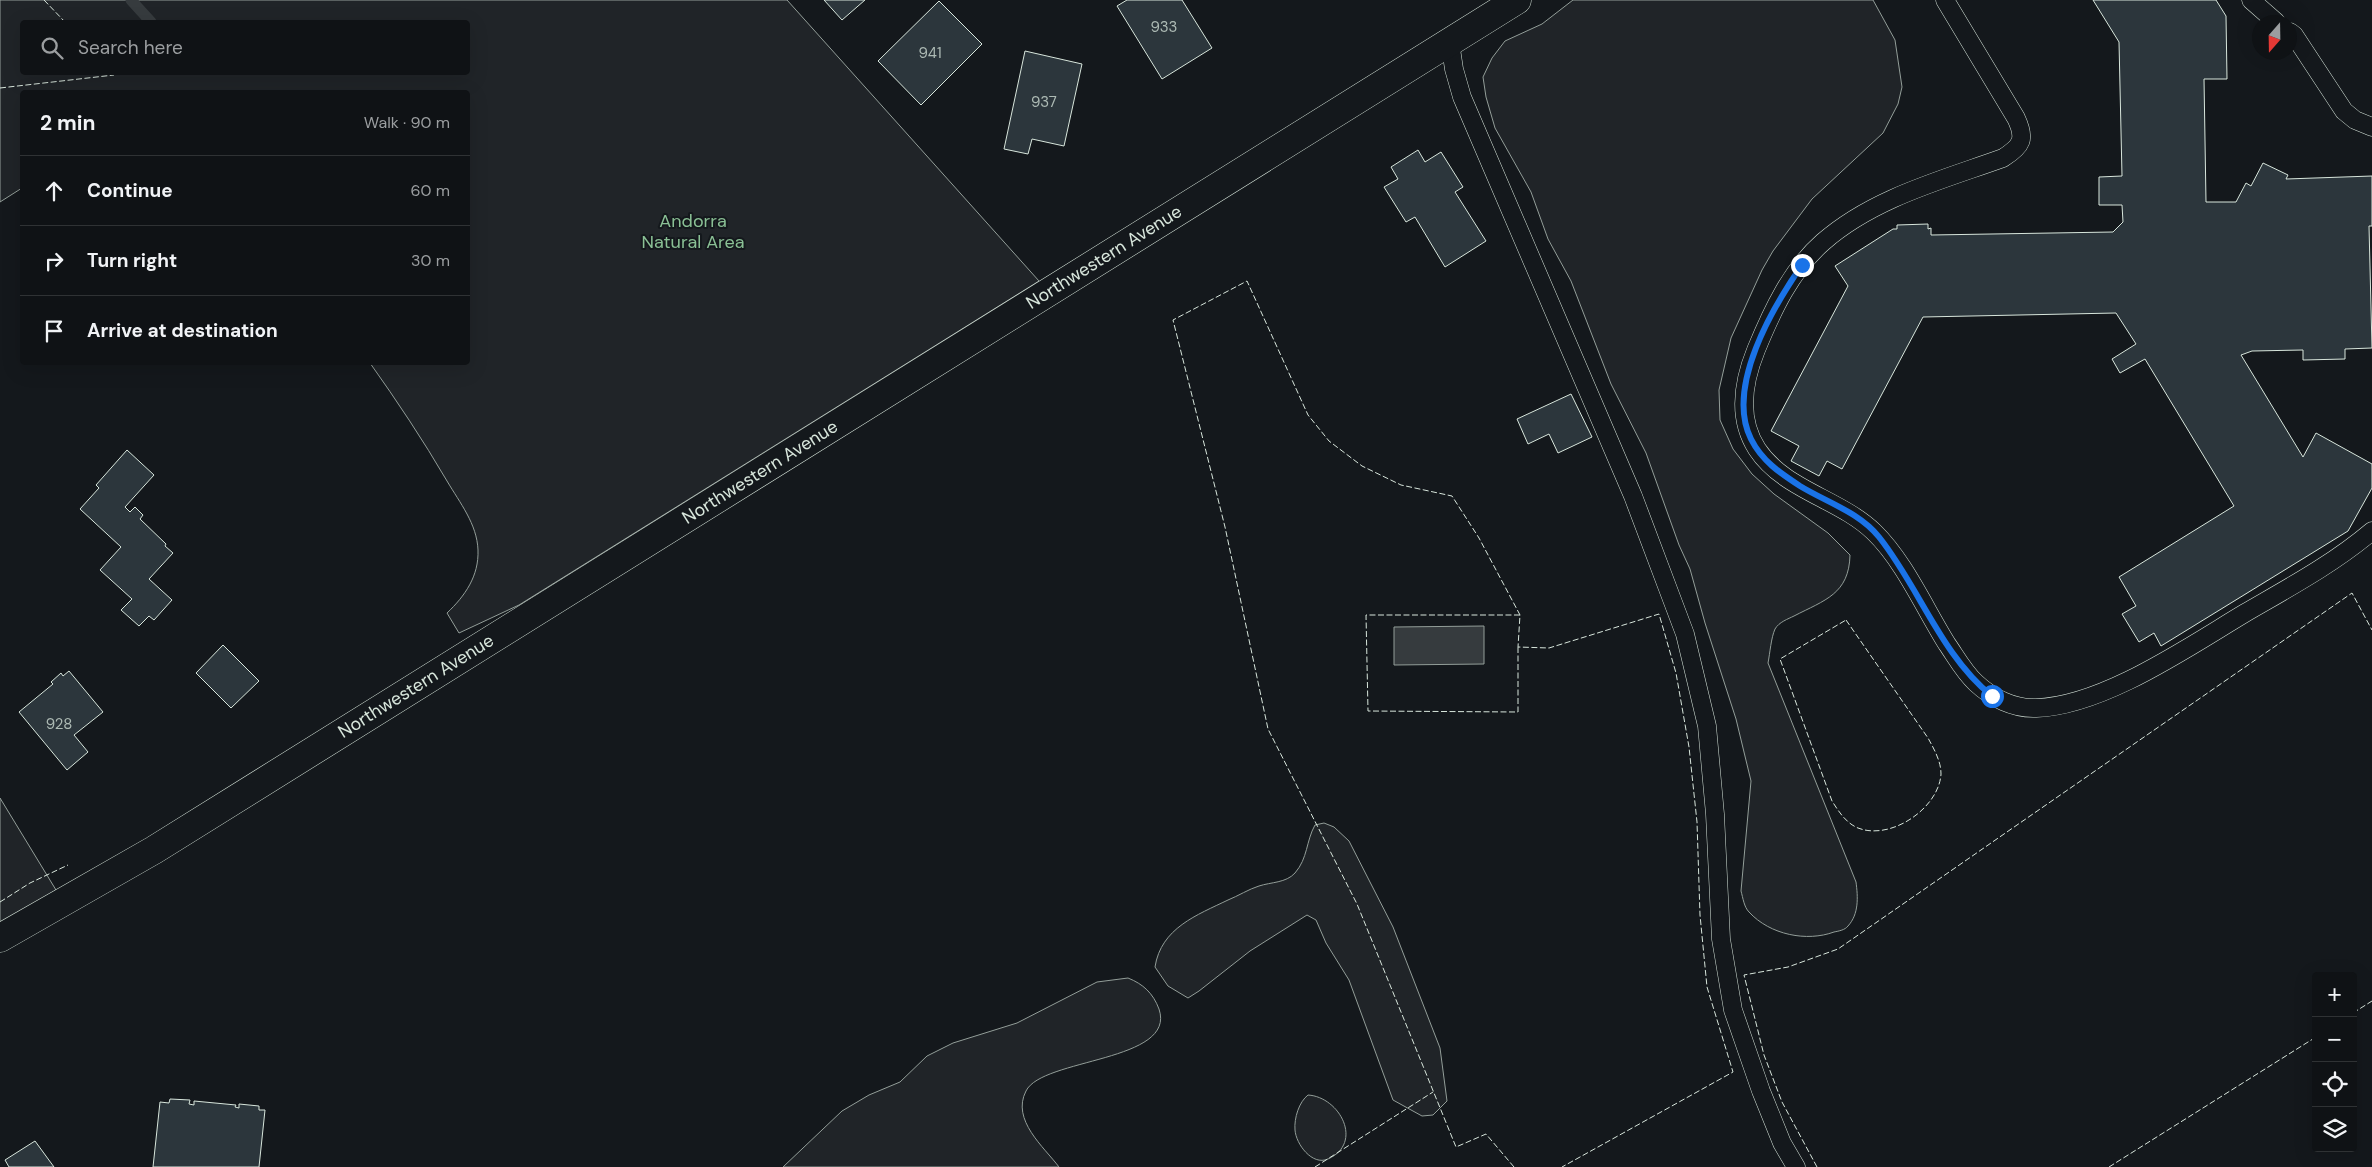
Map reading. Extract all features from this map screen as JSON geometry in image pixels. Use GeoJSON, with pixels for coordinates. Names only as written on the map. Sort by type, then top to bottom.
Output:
{"type":"FeatureCollection","features":[{"type":"Feature","properties":{"kind":"street","name":"Northwestern Avenue"},"geometry":{"type":"LineString","coordinates":[[0,938],[154,850],[1517,0]]}},
{"type":"Feature","properties":{"kind":"lane"},"geometry":{"type":"LineString","coordinates":[[1945,0],[2016,118],[2022,130],[2021,141],[2016,150],[2004,158],[1906,194],[1849,223],[1822,243],[1802,265],[1783,292],[1768,321],[1747,378],[1743,403],[1745,421],[1758,452],[1768,463],[1785,476],[1856,517],[1877,534],[1908,579],[1961,665],[1975,682],[1992,696],[2010,704],[2033,708],[2055,706],[2081,699],[2135,677],[2323,567],[2372,531]]}},
{"type":"Feature","properties":{"kind":"lane"},"geometry":{"type":"LineString","coordinates":[[2252,0],[2268,15]]}},
{"type":"Feature","properties":{"kind":"lane"},"geometry":{"type":"LineString","coordinates":[[2297,40],[2344,111],[2355,120],[2372,127]]}},
{"type":"Feature","properties":{"kind":"lane"},"geometry":{"type":"LineString","coordinates":[[1450,42],[1454,68],[1462,97],[1633,496],[1685,634],[1707,726],[1715,814],[1721,939],[1733,1010],[1761,1091],[1782,1144],[1796,1167]]}},
{"type":"Feature","properties":{"kind":"green space","name":"Andorra Natural Area"},"geometry":{"type":"Polygon","coordinates":[[[0,0],[787,0],[1039,281],[519,605],[459,633],[447,613],[460,600],[473,577],[478,559],[475,531],[429,451],[371,365],[470,365],[470,90],[20,90],[20,189],[0,202],[0,0]]]}},
{"type":"Feature","properties":{"kind":"green space"},"geometry":{"type":"Polygon","coordinates":[[[1573,0],[1873,0],[1895,40],[1902,87],[1898,104],[1883,133],[1812,199],[1773,251],[1762,270],[1731,338],[1719,390],[1720,420],[1733,449],[1752,474],[1774,494],[1828,533],[1850,555],[1849,568],[1845,579],[1833,594],[1784,621],[1775,629],[1768,663],[1856,882],[1856,911],[1852,921],[1840,931],[1812,936],[1789,934],[1767,926],[1747,910],[1741,891],[1751,781],[1736,719],[1690,569],[1679,545],[1646,453],[1611,384],[1571,281],[1548,239],[1531,192],[1495,128],[1486,97],[1483,77],[1492,58],[1505,41],[1542,24],[1573,0]]]}},
{"type":"Feature","properties":{"kind":"green space"},"geometry":{"type":"Polygon","coordinates":[[[0,798],[56,890],[0,924],[0,798]]]}},
{"type":"Feature","properties":{"kind":"green space"},"geometry":{"type":"Polygon","coordinates":[[[1324,823],[1334,827],[1349,841],[1393,927],[1440,1048],[1447,1101],[1433,1115],[1422,1116],[1393,1100],[1349,980],[1326,943],[1316,920],[1307,915],[1250,951],[1188,998],[1168,986],[1155,967],[1165,942],[1182,924],[1204,911],[1251,889],[1283,880],[1295,873],[1305,855],[1315,825],[1324,823]]]}},
{"type":"Feature","properties":{"kind":"green space"},"geometry":{"type":"Polygon","coordinates":[[[1128,978],[1147,990],[1154,998],[1159,1009],[1159,1026],[1148,1040],[1129,1050],[1056,1072],[1037,1080],[1026,1091],[1022,1102],[1026,1123],[1038,1142],[1059,1167],[783,1167],[842,1111],[869,1095],[900,1082],[927,1056],[953,1043],[1017,1023],[1097,982],[1128,978]]]}},
{"type":"Feature","properties":{"kind":"green space"},"geometry":{"type":"Polygon","coordinates":[[[1308,1095],[1320,1098],[1330,1104],[1344,1122],[1346,1132],[1345,1143],[1339,1152],[1328,1159],[1322,1160],[1311,1157],[1302,1147],[1296,1136],[1296,1115],[1302,1102],[1308,1095]]]}},
{"type":"Feature","properties":{"kind":"shaded area"},"geometry":{"type":"Polygon","coordinates":[[[1484,626],[1484,664],[1394,665],[1394,627],[1484,626]]]}},
{"type":"Feature","properties":{"kind":"building"},"geometry":{"type":"Polygon","coordinates":[[[824,0],[865,0],[842,20],[824,0]]]}},
{"type":"Feature","properties":{"kind":"building"},"geometry":{"type":"Polygon","coordinates":[[[1127,0],[1182,0],[1212,48],[1162,79],[1117,6],[1127,0]]]}},
{"type":"Feature","properties":{"kind":"building"},"geometry":{"type":"Polygon","coordinates":[[[2093,0],[2216,0],[2226,16],[2227,79],[2204,79],[2206,202],[2236,202],[2246,183],[2251,186],[2263,163],[2288,175],[2286,179],[2372,176],[2372,226],[2369,226],[2372,348],[2345,349],[2345,359],[2303,360],[2303,350],[2252,351],[2241,355],[2303,457],[2316,433],[2372,464],[2372,488],[2348,531],[2161,646],[2154,633],[2139,642],[2122,614],[2136,606],[2119,577],[2234,506],[2145,359],[2120,373],[2112,359],[2136,344],[2116,313],[1923,317],[1842,469],[1827,461],[1819,476],[1791,461],[1799,446],[1771,431],[1848,286],[1835,266],[1893,229],[1897,229],[1897,225],[1928,224],[1928,229],[1931,228],[1931,235],[2113,232],[2123,222],[2122,205],[2099,205],[2099,177],[2122,176],[2119,42],[2093,0]]]}},
{"type":"Feature","properties":{"kind":"building"},"geometry":{"type":"Polygon","coordinates":[[[939,1],[982,44],[921,105],[878,61],[939,1]]]}},
{"type":"Feature","properties":{"kind":"building"},"geometry":{"type":"Polygon","coordinates":[[[1025,51],[1082,64],[1064,146],[1032,139],[1028,154],[1004,149],[1025,51]]]}},
{"type":"Feature","properties":{"kind":"building"},"geometry":{"type":"Polygon","coordinates":[[[1418,150],[1425,162],[1441,152],[1463,187],[1455,192],[1486,241],[1445,267],[1415,217],[1406,222],[1384,187],[1398,179],[1391,167],[1418,150]]]}},
{"type":"Feature","properties":{"kind":"building"},"geometry":{"type":"Polygon","coordinates":[[[1571,394],[1592,437],[1558,453],[1549,434],[1528,444],[1517,419],[1571,394]]]}},
{"type":"Feature","properties":{"kind":"building"},"geometry":{"type":"Polygon","coordinates":[[[127,450],[154,475],[125,507],[130,512],[135,507],[143,515],[140,519],[173,553],[149,579],[172,600],[154,620],[149,616],[139,626],[121,610],[132,599],[100,570],[121,547],[80,509],[99,488],[96,485],[127,450]]]}},
{"type":"Feature","properties":{"kind":"building"},"geometry":{"type":"Polygon","coordinates":[[[223,645],[259,681],[231,708],[196,673],[223,645]]]}},
{"type":"Feature","properties":{"kind":"building"},"geometry":{"type":"Polygon","coordinates":[[[69,671],[103,712],[74,735],[88,752],[67,770],[19,712],[53,684],[51,682],[61,673],[63,676],[69,671]]]}},
{"type":"Feature","properties":{"kind":"building"},"geometry":{"type":"Polygon","coordinates":[[[170,1099],[190,1100],[189,1104],[194,1105],[194,1101],[236,1105],[235,1107],[239,1108],[239,1104],[259,1106],[259,1110],[265,1110],[259,1167],[153,1167],[160,1102],[169,1103],[170,1099]]]}},
{"type":"Feature","properties":{"kind":"building"},"geometry":{"type":"Polygon","coordinates":[[[35,1141],[54,1167],[9,1167],[5,1160],[35,1141]]]}},
{"type":"Feature","properties":{"kind":"waterway"},"geometry":{"type":"LineString","coordinates":[[131,0],[149,20]]}},
{"type":"Feature","properties":{"kind":"fence"},"geometry":{"type":"LineString","coordinates":[[44,0],[63,20]]}},
{"type":"Feature","properties":{"kind":"fence"},"geometry":{"type":"LineString","coordinates":[[0,88],[114,75]]}},
{"type":"Feature","properties":{"kind":"fence"},"geometry":{"type":"LineString","coordinates":[[1514,1167],[1486,1134],[1456,1147],[1357,904],[1268,729],[1225,527],[1173,320],[1247,281],[1308,415],[1329,441],[1362,466],[1401,485],[1452,496],[1479,538],[1520,615],[1518,647],[1549,648],[1659,614],[1676,673],[1689,747],[1697,822],[1700,915],[1707,987],[1733,1072],[1562,1167]]}},
{"type":"Feature","properties":{"kind":"fence"},"geometry":{"type":"LineString","coordinates":[[1817,1167],[1782,1102],[1764,1055],[1744,975],[1788,967],[1838,949],[2352,593],[2372,630]]}},
{"type":"Feature","properties":{"kind":"fence"},"geometry":{"type":"LineString","coordinates":[[1518,647],[1518,712],[1368,711],[1366,615],[1520,615]]}},
{"type":"Feature","properties":{"kind":"fence"},"geometry":{"type":"LineString","coordinates":[[1846,620],[1928,738],[1937,755],[1941,769],[1938,787],[1932,799],[1923,809],[1911,819],[1885,830],[1871,831],[1854,826],[1843,817],[1832,801],[1780,659],[1846,620]]}},
{"type":"Feature","properties":{"kind":"fence"},"geometry":{"type":"LineString","coordinates":[[0,902],[30,883],[68,865]]}},
{"type":"Feature","properties":{"kind":"fence"},"geometry":{"type":"LineString","coordinates":[[2357,1010],[2372,1001]]}},
{"type":"Feature","properties":{"kind":"fence"},"geometry":{"type":"LineString","coordinates":[[2109,1167],[2312,1040]]}},
{"type":"Feature","properties":{"kind":"fence"},"geometry":{"type":"LineString","coordinates":[[1315,1167],[1433,1092]]}},
{"type":"Feature","properties":{"kind":"route"},"geometry":{"type":"LineString","coordinates":[[1802,265],[1783,292],[1768,321],[1747,378],[1743,403],[1745,421],[1750,438],[1758,452],[1768,463],[1785,476],[1856,517],[1877,534],[1894,557],[1961,665],[1975,682],[1992,696]]}}]}
